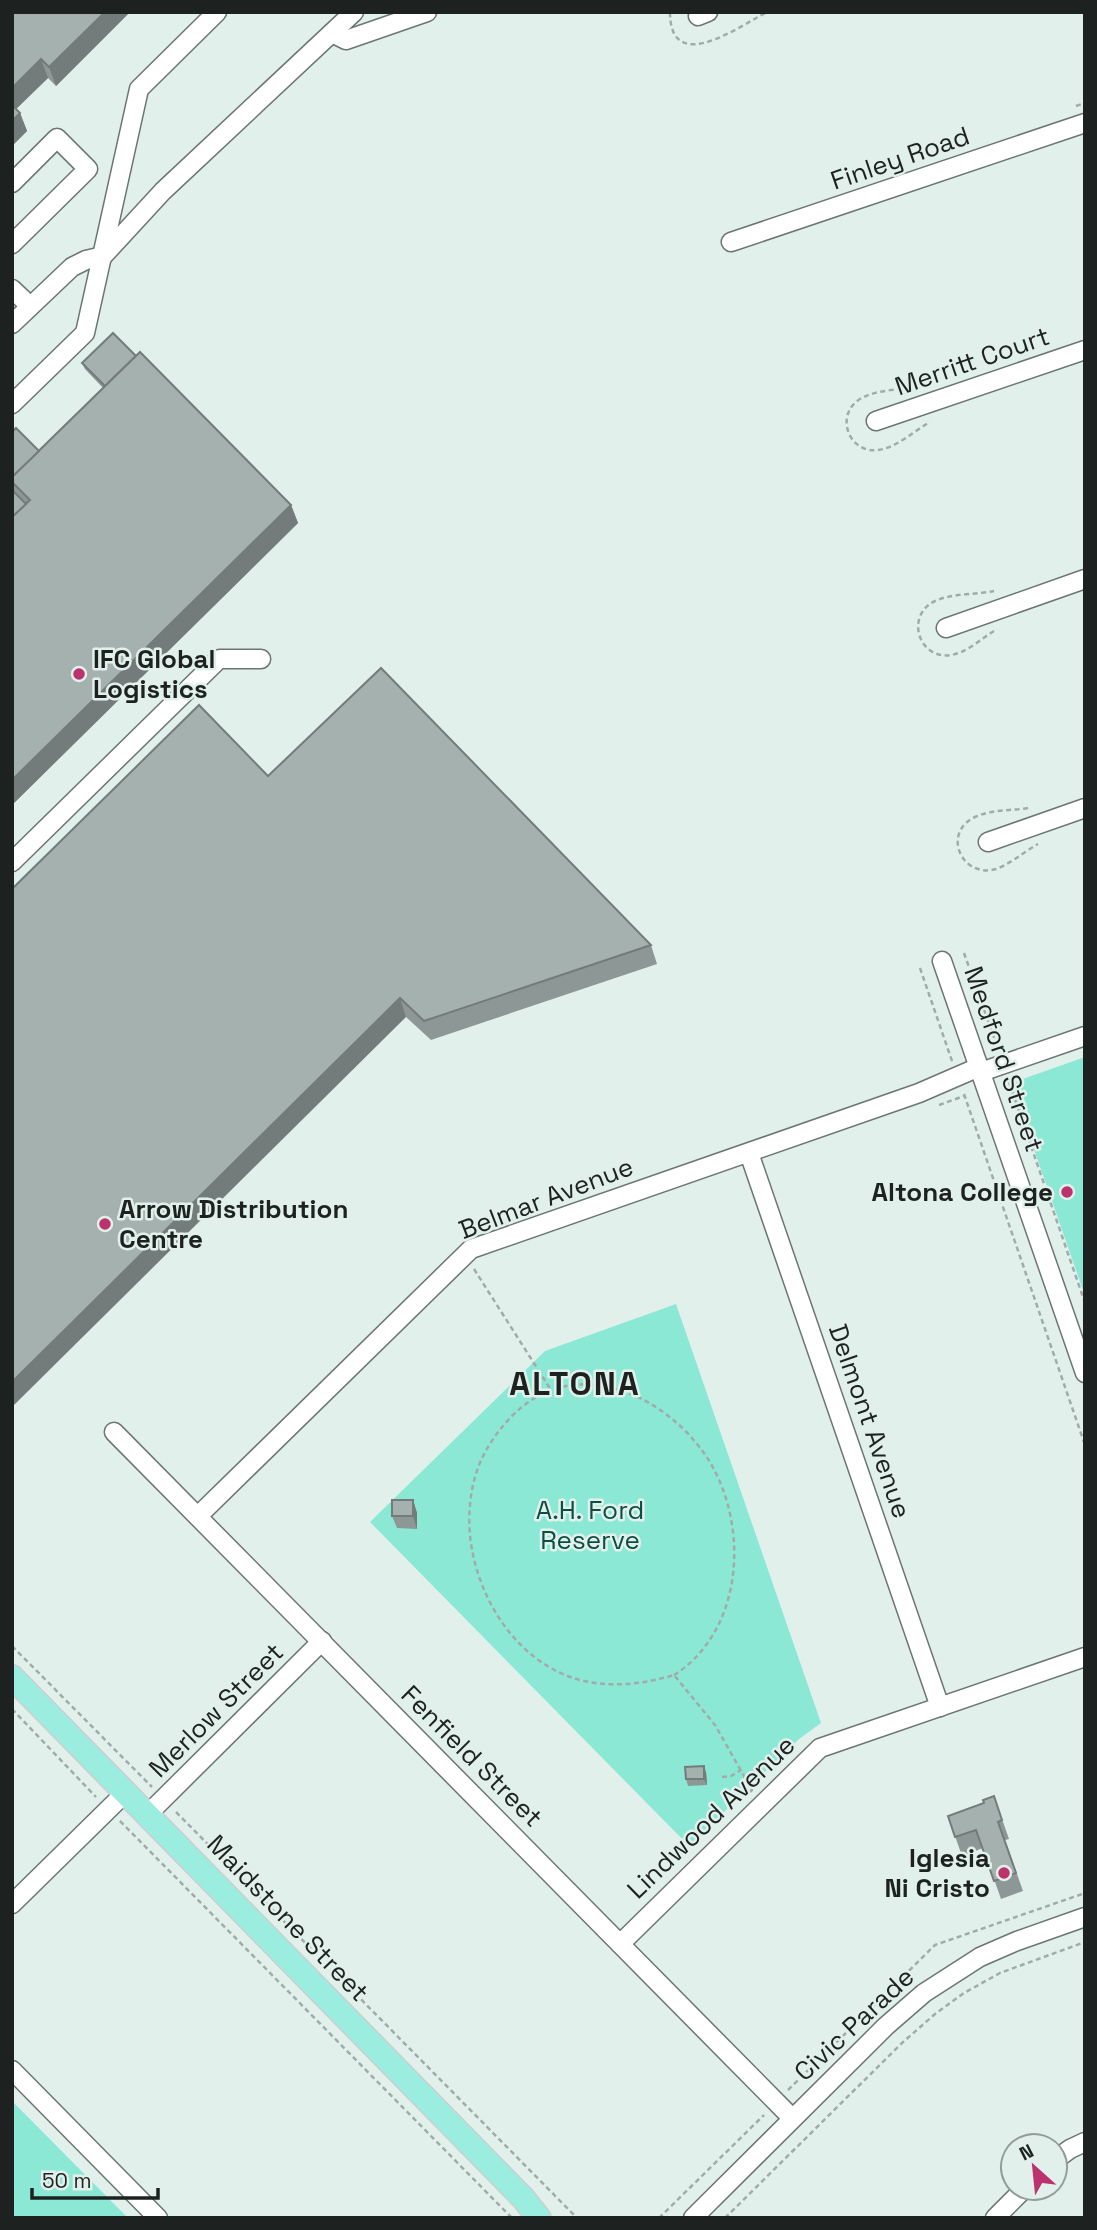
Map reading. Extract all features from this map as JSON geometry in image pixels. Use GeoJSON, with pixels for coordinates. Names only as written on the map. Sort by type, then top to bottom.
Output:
{"type":"FeatureCollection","features":[{"type":"Feature","properties":{"kind":"main road","name":"Maidstone Street"},"geometry":{"type":"LineString","coordinates":[[12,1676],[125,1793],[155,1807],[517,2208],[539,2218]]}},
{"type":"Feature","properties":{"kind":"main road","name":"Maidstone Street"},"geometry":{"type":"LineString","coordinates":[[517,2208],[547,2218]]}},
{"type":"Feature","properties":{"kind":"street"},"geometry":{"type":"LineString","coordinates":[[12,404],[85,332],[139,89],[217,12]]}},
{"type":"Feature","properties":{"kind":"street"},"geometry":{"type":"LineString","coordinates":[[12,324],[72,267],[86,260],[103,257],[163,191],[354,12]]}},
{"type":"Feature","properties":{"kind":"street"},"geometry":{"type":"LineString","coordinates":[[332,33],[346,40],[427,12]]}},
{"type":"Feature","properties":{"kind":"street","name":"Finley Road"},"geometry":{"type":"LineString","coordinates":[[731,242],[1085,123]]}},
{"type":"Feature","properties":{"kind":"street"},"geometry":{"type":"LineString","coordinates":[[12,183],[57,138],[88,169],[15,235]]}},
{"type":"Feature","properties":{"kind":"street"},"geometry":{"type":"LineString","coordinates":[[12,289],[30,306]]}},
{"type":"Feature","properties":{"kind":"street","name":"Merritt Court"},"geometry":{"type":"LineString","coordinates":[[876,421],[1085,350]]}},
{"type":"Feature","properties":{"kind":"street"},"geometry":{"type":"LineString","coordinates":[[946,628],[1085,579]]}},
{"type":"Feature","properties":{"kind":"street"},"geometry":{"type":"LineString","coordinates":[[12,862],[219,659],[261,660]]}},
{"type":"Feature","properties":{"kind":"street"},"geometry":{"type":"LineString","coordinates":[[988,842],[1085,808]]}},
{"type":"Feature","properties":{"kind":"street","name":"Medford Street"},"geometry":{"type":"LineString","coordinates":[[942,961],[1085,1373]]}},
{"type":"Feature","properties":{"kind":"street","name":"Belmar Avenue"},"geometry":{"type":"LineString","coordinates":[[198,1516],[471,1249],[1085,1036]]}},
{"type":"Feature","properties":{"kind":"street","name":"Delmont Avenue"},"geometry":{"type":"LineString","coordinates":[[749,1153],[940,1707]]}},
{"type":"Feature","properties":{"kind":"street","name":"Fenfield Street"},"geometry":{"type":"LineString","coordinates":[[114,1432],[792,2118]]}},
{"type":"Feature","properties":{"kind":"street","name":"Merlow Street"},"geometry":{"type":"LineString","coordinates":[[155,1807],[322,1642]]}},
{"type":"Feature","properties":{"kind":"street","name":"Lindwood Avenue"},"geometry":{"type":"LineString","coordinates":[[620,1944],[820,1748],[1085,1657]]}},
{"type":"Feature","properties":{"kind":"street"},"geometry":{"type":"LineString","coordinates":[[12,1904],[125,1793]]}},
{"type":"Feature","properties":{"kind":"street","name":"Civic Parade"},"geometry":{"type":"LineString","coordinates":[[693,2218],[902,2011],[942,1979],[1003,1947],[1085,1917]]}},
{"type":"Feature","properties":{"kind":"street"},"geometry":{"type":"LineString","coordinates":[[12,2070],[158,2218]]}},
{"type":"Feature","properties":{"kind":"street"},"geometry":{"type":"LineString","coordinates":[[1069,2150],[1085,2142]]}},
{"type":"Feature","properties":{"kind":"street"},"geometry":{"type":"LineString","coordinates":[[995,2218],[1011,2202]]}},
{"type":"Feature","properties":{"kind":"path"},"geometry":{"type":"LineString","coordinates":[[670,12],[672,29],[678,37],[696,45],[713,41],[766,12]]}},
{"type":"Feature","properties":{"kind":"path"},"geometry":{"type":"LineString","coordinates":[[964,953],[1085,1303]]}},
{"type":"Feature","properties":{"kind":"path"},"geometry":{"type":"LineString","coordinates":[[920,968],[1085,1445]]}},
{"type":"Feature","properties":{"kind":"path"},"geometry":{"type":"LineString","coordinates":[[479,1263],[474,1269],[551,1391]]}},
{"type":"Feature","properties":{"kind":"path"},"geometry":{"type":"LineString","coordinates":[[582,1384],[616,1388],[635,1395],[666,1413],[706,1457],[715,1475],[726,1504],[733,1538],[734,1575],[729,1600],[711,1638],[694,1660],[674,1675],[643,1682],[598,1684],[562,1672],[546,1664],[518,1642],[505,1625],[480,1579],[468,1528],[470,1499],[483,1453],[498,1430],[527,1403],[551,1391],[582,1384]]}},
{"type":"Feature","properties":{"kind":"path"},"geometry":{"type":"LineString","coordinates":[[12,1646],[155,1807],[577,2218]]}},
{"type":"Feature","properties":{"kind":"path"},"geometry":{"type":"LineString","coordinates":[[674,1675],[715,1725],[752,1790],[742,1799]]}},
{"type":"Feature","properties":{"kind":"path"},"geometry":{"type":"LineString","coordinates":[[12,1709],[96,1797]]}},
{"type":"Feature","properties":{"kind":"path"},"geometry":{"type":"LineString","coordinates":[[722,1777],[731,1776],[741,1770]]}},
{"type":"Feature","properties":{"kind":"path"},"geometry":{"type":"LineString","coordinates":[[119,1821],[517,2208]]}},
{"type":"Feature","properties":{"kind":"path"},"geometry":{"type":"LineString","coordinates":[[724,2218],[935,2014],[964,1993],[1000,1973],[1085,1942]]}},
{"type":"Feature","properties":{"kind":"path"},"geometry":{"type":"LineString","coordinates":[[659,2218],[764,2115]]}},
{"type":"Feature","properties":{"kind":"green space","name":"Altona College"},"geometry":{"type":"Polygon","coordinates":[[[1085,1057],[1085,1296],[1013,1089],[1017,1081],[1085,1057]]]}},
{"type":"Feature","properties":{"kind":"green space","name":"A.H. Ford Reserve"},"geometry":{"type":"Polygon","coordinates":[[[676,1304],[821,1723],[799,1739],[689,1846],[370,1522],[545,1351],[676,1304]]]}},
{"type":"Feature","properties":{"kind":"green space"},"geometry":{"type":"Polygon","coordinates":[[[12,2101],[128,2218],[12,2218],[12,2101]]]}},
{"type":"Feature","properties":{"kind":"building"},"geometry":{"type":"Polygon","coordinates":[[[12,12],[105,12],[49,67],[41,59],[12,88],[12,12]]]}},
{"type":"Feature","properties":{"kind":"building"},"geometry":{"type":"Polygon","coordinates":[[[12,105],[20,113],[12,121],[12,105]]]}},
{"type":"Feature","properties":{"kind":"building"},"geometry":{"type":"Polygon","coordinates":[[[113,333],[136,356],[105,386],[82,363],[113,333]]]}},
{"type":"Feature","properties":{"kind":"building","name":"IFC Global Logistics"},"geometry":{"type":"Polygon","coordinates":[[[140,352],[291,505],[12,780],[12,517],[30,500],[12,482],[12,477],[140,352]]]}},
{"type":"Feature","properties":{"kind":"building"},"geometry":{"type":"Polygon","coordinates":[[[16,428],[39,451],[12,477],[12,432],[16,428]]]}},
{"type":"Feature","properties":{"kind":"building"},"geometry":{"type":"Polygon","coordinates":[[[12,486],[14,492],[26,504],[12,517],[12,486]]]}},
{"type":"Feature","properties":{"kind":"building","name":"Arrow Distribution Centre"},"geometry":{"type":"Polygon","coordinates":[[[381,668],[651,945],[424,1021],[400,998],[12,1382],[12,889],[199,705],[268,776],[381,668]]]}},
{"type":"Feature","properties":{"kind":"building"},"geometry":{"type":"Polygon","coordinates":[[[392,1500],[413,1500],[413,1516],[392,1516],[392,1500]]]}},
{"type":"Feature","properties":{"kind":"building"},"geometry":{"type":"Polygon","coordinates":[[[704,1766],[704,1779],[686,1779],[685,1767],[704,1766]]]}},
{"type":"Feature","properties":{"kind":"building"},"geometry":{"type":"Polygon","coordinates":[[[994,1796],[1002,1820],[998,1822],[1016,1873],[994,1881],[976,1830],[955,1837],[948,1816],[984,1803],[983,1800],[994,1796]]]}},
{"type":"Feature","properties":{"kind":"place","name":"IFC Global Logistics"},"geometry":{"type":"Point","coordinates":[79,674]}},
{"type":"Feature","properties":{"kind":"place","name":"Altona College"},"geometry":{"type":"Point","coordinates":[1067,1192]}},
{"type":"Feature","properties":{"kind":"place","name":"Arrow Distribution Centre"},"geometry":{"type":"Point","coordinates":[105,1224]}},
{"type":"Feature","properties":{"kind":"place","name":"Iglesia Ni Cristo"},"geometry":{"type":"Point","coordinates":[1004,1873]}},
{"type":"Feature","properties":{"kind":"district","name":"ALTONA"},"geometry":{"type":"Point","coordinates":[575,1383]}}]}
